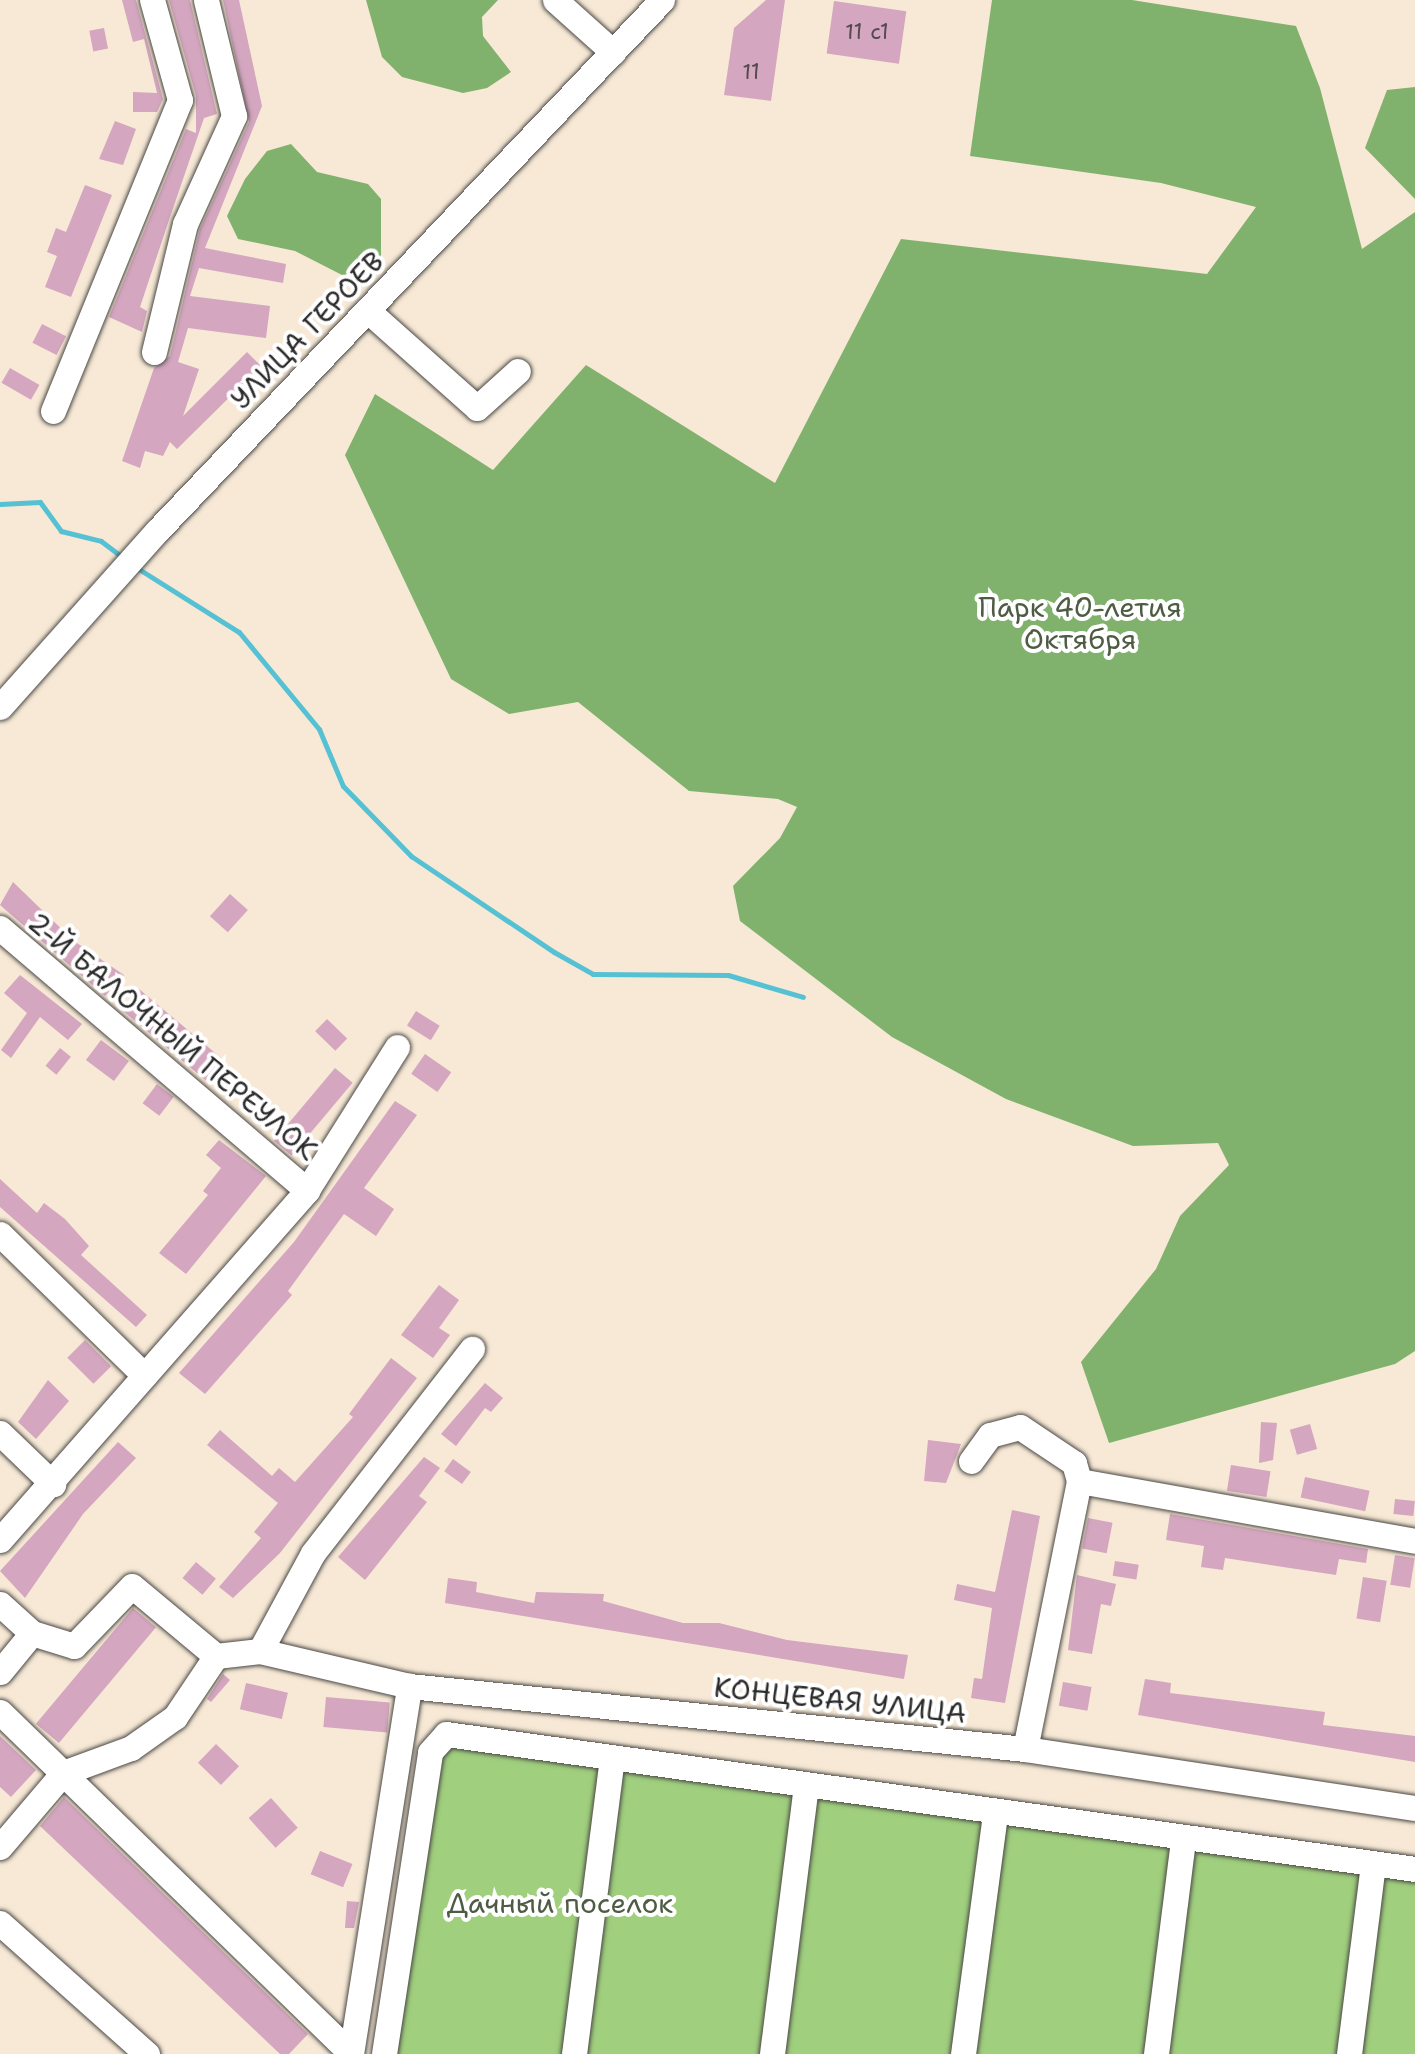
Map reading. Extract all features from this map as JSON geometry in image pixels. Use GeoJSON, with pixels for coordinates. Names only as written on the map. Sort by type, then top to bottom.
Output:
{"type":"FeatureCollection","features":[{"type":"Feature","properties":{"kind":"street"},"geometry":{"type":"LineString","coordinates":[[53,411],[180,100],[152,0]]}},
{"type":"Feature","properties":{"kind":"street"},"geometry":{"type":"LineString","coordinates":[[154,352],[185,224],[234,116],[206,0]]}},
{"type":"Feature","properties":{"kind":"street"},"geometry":{"type":"LineString","coordinates":[[555,0],[613,52]]}},
{"type":"Feature","properties":{"kind":"street","name":"УЛИЦА ГЕРОЕВ"},"geometry":{"type":"LineString","coordinates":[[0,706],[367,310],[662,0]]}},
{"type":"Feature","properties":{"kind":"street"},"geometry":{"type":"LineString","coordinates":[[367,310],[477,408],[518,371]]}},
{"type":"Feature","properties":{"kind":"street","name":"2-Й БАЛОЧНЫЙ ПЕРЕУЛОК"},"geometry":{"type":"LineString","coordinates":[[0,928],[307,1190]]}},
{"type":"Feature","properties":{"kind":"street"},"geometry":{"type":"LineString","coordinates":[[0,1540],[307,1190],[396,1047]]}},
{"type":"Feature","properties":{"kind":"street"},"geometry":{"type":"LineString","coordinates":[[0,1234],[144,1375]]}},
{"type":"Feature","properties":{"kind":"street"},"geometry":{"type":"LineString","coordinates":[[260,1651],[313,1553],[472,1349]]}},
{"type":"Feature","properties":{"kind":"street"},"geometry":{"type":"LineString","coordinates":[[971,1461],[990,1435],[1020,1426],[1074,1463],[1079,1481],[1025,1749]]}},
{"type":"Feature","properties":{"kind":"street"},"geometry":{"type":"LineString","coordinates":[[0,1433],[53,1484]]}},
{"type":"Feature","properties":{"kind":"street"},"geometry":{"type":"LineString","coordinates":[[1079,1481],[1415,1541]]}},
{"type":"Feature","properties":{"kind":"street"},"geometry":{"type":"LineString","coordinates":[[0,1604],[32,1633],[74,1646],[132,1586],[216,1656],[175,1717],[131,1748],[63,1773],[0,1846]]}},
{"type":"Feature","properties":{"kind":"street"},"geometry":{"type":"LineString","coordinates":[[0,1672],[32,1633]]}},
{"type":"Feature","properties":{"kind":"street","name":"КОНЦЕВАЯ УЛИЦА"},"geometry":{"type":"LineString","coordinates":[[216,1656],[260,1651],[409,1686],[1025,1749],[1415,1808]]}},
{"type":"Feature","properties":{"kind":"street"},"geometry":{"type":"LineString","coordinates":[[351,2054],[409,1686]]}},
{"type":"Feature","properties":{"kind":"street"},"geometry":{"type":"LineString","coordinates":[[0,1712],[351,2054]]}},
{"type":"Feature","properties":{"kind":"street"},"geometry":{"type":"LineString","coordinates":[[384,2054],[434,1740],[466,1736],[1183,1840],[1415,1869]]}},
{"type":"Feature","properties":{"kind":"street"},"geometry":{"type":"LineString","coordinates":[[574,2054],[612,1757]]}},
{"type":"Feature","properties":{"kind":"street"},"geometry":{"type":"LineString","coordinates":[[772,2054],[806,1786]]}},
{"type":"Feature","properties":{"kind":"street"},"geometry":{"type":"LineString","coordinates":[[964,2054],[995,1813]]}},
{"type":"Feature","properties":{"kind":"street"},"geometry":{"type":"LineString","coordinates":[[1156,2054],[1183,1840]]}},
{"type":"Feature","properties":{"kind":"street"},"geometry":{"type":"LineString","coordinates":[[1349,2054],[1373,1864]]}},
{"type":"Feature","properties":{"kind":"street"},"geometry":{"type":"LineString","coordinates":[[0,1923],[146,2054]]}},
{"type":"Feature","properties":{"kind":"green space"},"geometry":{"type":"Polygon","coordinates":[[[366,0],[498,0],[482,17],[483,36],[511,72],[487,88],[463,93],[402,77],[382,57],[366,0]]]}},
{"type":"Feature","properties":{"kind":"green space","name":"Парк 40-летия Октября"},"geometry":{"type":"Polygon","coordinates":[[[992,0],[1132,0],[1296,26],[1320,88],[1362,249],[1415,212],[1415,1351],[1395,1364],[1109,1443],[1081,1362],[1156,1269],[1180,1216],[1229,1165],[1218,1143],[1133,1146],[1006,1099],[892,1037],[740,921],[733,886],[780,838],[797,807],[778,799],[689,791],[578,702],[509,714],[451,679],[345,455],[375,394],[493,470],[586,365],[775,483],[901,239],[1207,274],[1256,207],[1161,183],[970,156],[992,0]]]}},
{"type":"Feature","properties":{"kind":"green space"},"geometry":{"type":"Polygon","coordinates":[[[1415,87],[1415,199],[1365,148],[1387,90],[1415,87]]]}},
{"type":"Feature","properties":{"kind":"green space"},"geometry":{"type":"Polygon","coordinates":[[[291,144],[317,172],[368,184],[381,199],[381,256],[365,275],[344,276],[295,251],[238,239],[227,216],[245,179],[267,151],[291,144]]]}},
{"type":"Feature","properties":{"kind":"green space","name":"Дачный поселок"},"geometry":{"type":"Polygon","coordinates":[[[434,1741],[1415,1869],[1415,2054],[384,2054],[434,1741]]]}},
{"type":"Feature","properties":{"kind":"building"},"geometry":{"type":"Polygon","coordinates":[[[122,0],[136,0],[163,99],[157,112],[133,112],[133,92],[157,93],[144,39],[133,42],[122,0]]]}},
{"type":"Feature","properties":{"kind":"building"},"geometry":{"type":"Polygon","coordinates":[[[169,0],[190,0],[217,114],[204,118],[140,307],[147,311],[142,332],[109,317],[186,129],[196,133],[196,96],[169,0]]]}},
{"type":"Feature","properties":{"kind":"building"},"geometry":{"type":"Polygon","coordinates":[[[223,0],[239,0],[262,106],[205,248],[286,264],[283,283],[199,268],[190,296],[270,306],[266,338],[188,328],[178,362],[199,369],[183,416],[247,352],[261,366],[177,449],[170,442],[163,456],[145,451],[140,468],[122,461],[154,368],[170,356],[200,229],[249,122],[223,0]]]}},
{"type":"Feature","properties":{"kind":"building"},"geometry":{"type":"Polygon","coordinates":[[[766,0],[785,0],[771,101],[724,95],[734,28],[766,0]]]}},
{"type":"Feature","properties":{"kind":"building"},"geometry":{"type":"Polygon","coordinates":[[[834,1],[906,11],[899,64],[827,53],[834,1]]]}},
{"type":"Feature","properties":{"kind":"building"},"geometry":{"type":"Polygon","coordinates":[[[104,28],[108,49],[93,51],[89,31],[104,28]]]}},
{"type":"Feature","properties":{"kind":"building"},"geometry":{"type":"Polygon","coordinates":[[[115,121],[136,129],[123,165],[99,159],[115,121]]]}},
{"type":"Feature","properties":{"kind":"building"},"geometry":{"type":"Polygon","coordinates":[[[85,185],[112,195],[71,297],[45,287],[57,256],[47,252],[56,228],[66,232],[85,185]]]}},
{"type":"Feature","properties":{"kind":"building"},"geometry":{"type":"Polygon","coordinates":[[[42,324],[66,336],[57,355],[32,343],[42,324]]]}},
{"type":"Feature","properties":{"kind":"building"},"geometry":{"type":"Polygon","coordinates":[[[10,368],[39,385],[31,400],[2,383],[10,368]]]}},
{"type":"Feature","properties":{"kind":"building"},"geometry":{"type":"Polygon","coordinates":[[[13,882],[74,941],[124,975],[105,996],[0,905],[13,882]]]}},
{"type":"Feature","properties":{"kind":"building"},"geometry":{"type":"Polygon","coordinates":[[[230,894],[248,910],[228,932],[210,916],[230,894]]]}},
{"type":"Feature","properties":{"kind":"building"},"geometry":{"type":"Polygon","coordinates":[[[20,975],[82,1024],[68,1040],[40,1017],[11,1058],[1,1050],[27,1013],[4,993],[20,975]]]}},
{"type":"Feature","properties":{"kind":"building"},"geometry":{"type":"Polygon","coordinates":[[[139,989],[223,1060],[206,1080],[122,1010],[139,989]]]}},
{"type":"Feature","properties":{"kind":"building"},"geometry":{"type":"Polygon","coordinates":[[[416,1011],[440,1026],[431,1040],[407,1025],[416,1011]]]}},
{"type":"Feature","properties":{"kind":"building"},"geometry":{"type":"Polygon","coordinates":[[[327,1019],[347,1038],[335,1051],[315,1031],[327,1019]]]}},
{"type":"Feature","properties":{"kind":"building"},"geometry":{"type":"Polygon","coordinates":[[[101,1040],[129,1061],[114,1081],[86,1060],[101,1040]]]}},
{"type":"Feature","properties":{"kind":"building"},"geometry":{"type":"Polygon","coordinates":[[[60,1048],[71,1057],[56,1075],[46,1066],[60,1048]]]}},
{"type":"Feature","properties":{"kind":"building"},"geometry":{"type":"Polygon","coordinates":[[[425,1054],[451,1072],[437,1092],[411,1074],[425,1054]]]}},
{"type":"Feature","properties":{"kind":"building"},"geometry":{"type":"Polygon","coordinates":[[[335,1068],[353,1083],[292,1156],[274,1141],[335,1068]]]}},
{"type":"Feature","properties":{"kind":"building"},"geometry":{"type":"Polygon","coordinates":[[[157,1084],[174,1097],[159,1116],[143,1103],[157,1084]]]}},
{"type":"Feature","properties":{"kind":"building"},"geometry":{"type":"Polygon","coordinates":[[[395,1101],[417,1115],[364,1188],[394,1209],[376,1236],[344,1214],[288,1291],[292,1295],[205,1394],[179,1373],[294,1242],[395,1101]]]}},
{"type":"Feature","properties":{"kind":"building"},"geometry":{"type":"Polygon","coordinates":[[[219,1140],[266,1176],[186,1274],[159,1253],[208,1195],[203,1191],[221,1168],[206,1155],[219,1140]]]}},
{"type":"Feature","properties":{"kind":"building"},"geometry":{"type":"Polygon","coordinates":[[[0,1179],[37,1213],[44,1203],[65,1219],[89,1246],[81,1255],[147,1315],[136,1327],[0,1207],[0,1179]]]}},
{"type":"Feature","properties":{"kind":"building"},"geometry":{"type":"Polygon","coordinates":[[[439,1285],[459,1300],[439,1328],[450,1335],[433,1358],[401,1335],[439,1285]]]}},
{"type":"Feature","properties":{"kind":"building"},"geometry":{"type":"Polygon","coordinates":[[[85,1340],[111,1366],[93,1384],[67,1358],[85,1340]]]}},
{"type":"Feature","properties":{"kind":"building"},"geometry":{"type":"Polygon","coordinates":[[[391,1358],[417,1378],[280,1553],[233,1598],[219,1587],[261,1538],[254,1532],[278,1503],[207,1445],[220,1430],[272,1476],[279,1468],[295,1482],[353,1417],[349,1414],[391,1358]]]}},
{"type":"Feature","properties":{"kind":"building"},"geometry":{"type":"Polygon","coordinates":[[[48,1380],[69,1401],[36,1439],[18,1422],[48,1380]]]}},
{"type":"Feature","properties":{"kind":"building"},"geometry":{"type":"Polygon","coordinates":[[[485,1383],[503,1398],[491,1412],[485,1408],[456,1446],[441,1434],[485,1383]]]}},
{"type":"Feature","properties":{"kind":"building"},"geometry":{"type":"Polygon","coordinates":[[[1261,1422],[1277,1423],[1273,1460],[1259,1463],[1261,1422]]]}},
{"type":"Feature","properties":{"kind":"building"},"geometry":{"type":"Polygon","coordinates":[[[1310,1424],[1317,1449],[1297,1455],[1290,1430],[1310,1424]]]}},
{"type":"Feature","properties":{"kind":"building"},"geometry":{"type":"Polygon","coordinates":[[[928,1440],[961,1444],[946,1483],[924,1481],[928,1440]]]}},
{"type":"Feature","properties":{"kind":"building"},"geometry":{"type":"Polygon","coordinates":[[[118,1442],[136,1458],[83,1514],[25,1598],[0,1571],[118,1442]]]}},
{"type":"Feature","properties":{"kind":"building"},"geometry":{"type":"Polygon","coordinates":[[[424,1457],[440,1468],[419,1496],[427,1502],[365,1580],[338,1557],[424,1457]]]}},
{"type":"Feature","properties":{"kind":"building"},"geometry":{"type":"Polygon","coordinates":[[[453,1459],[471,1472],[462,1484],[444,1471],[453,1459]]]}},
{"type":"Feature","properties":{"kind":"building"},"geometry":{"type":"Polygon","coordinates":[[[1231,1465],[1271,1471],[1266,1497],[1227,1491],[1231,1465]]]}},
{"type":"Feature","properties":{"kind":"building"},"geometry":{"type":"Polygon","coordinates":[[[1305,1477],[1370,1491],[1365,1511],[1301,1498],[1305,1477]]]}},
{"type":"Feature","properties":{"kind":"building"},"geometry":{"type":"Polygon","coordinates":[[[1395,1499],[1415,1501],[1413,1516],[1393,1514],[1395,1499]]]}},
{"type":"Feature","properties":{"kind":"building"},"geometry":{"type":"Polygon","coordinates":[[[1012,1510],[1040,1516],[1005,1703],[971,1698],[974,1678],[982,1679],[992,1608],[954,1600],[957,1584],[995,1592],[1012,1510]]]}},
{"type":"Feature","properties":{"kind":"building"},"geometry":{"type":"Polygon","coordinates":[[[1170,1514],[1368,1549],[1366,1563],[1339,1559],[1336,1575],[1225,1558],[1223,1570],[1201,1567],[1204,1546],[1166,1540],[1170,1514]]]}},
{"type":"Feature","properties":{"kind":"building"},"geometry":{"type":"Polygon","coordinates":[[[1088,1518],[1113,1523],[1107,1553],[1082,1548],[1088,1518]]]}},
{"type":"Feature","properties":{"kind":"building"},"geometry":{"type":"Polygon","coordinates":[[[1395,1555],[1415,1558],[1410,1588],[1390,1585],[1395,1555]]]}},
{"type":"Feature","properties":{"kind":"building"},"geometry":{"type":"Polygon","coordinates":[[[1115,1561],[1139,1565],[1136,1580],[1113,1576],[1115,1561]]]}},
{"type":"Feature","properties":{"kind":"building"},"geometry":{"type":"Polygon","coordinates":[[[196,1562],[216,1579],[202,1595],[183,1578],[196,1562]]]}},
{"type":"Feature","properties":{"kind":"building"},"geometry":{"type":"Polygon","coordinates":[[[1077,1575],[1116,1584],[1111,1606],[1101,1604],[1092,1654],[1068,1650],[1077,1575]]]}},
{"type":"Feature","properties":{"kind":"building"},"geometry":{"type":"Polygon","coordinates":[[[1363,1577],[1387,1581],[1380,1622],[1356,1618],[1363,1577]]]}},
{"type":"Feature","properties":{"kind":"building"},"geometry":{"type":"Polygon","coordinates":[[[448,1578],[477,1582],[476,1592],[534,1603],[536,1592],[604,1594],[603,1601],[683,1623],[719,1623],[787,1640],[908,1655],[904,1679],[445,1603],[448,1578]]]}},
{"type":"Feature","properties":{"kind":"building"},"geometry":{"type":"Polygon","coordinates":[[[133,1608],[156,1627],[59,1743],[36,1724],[133,1608]]]}},
{"type":"Feature","properties":{"kind":"building"},"geometry":{"type":"Polygon","coordinates":[[[223,1674],[230,1680],[211,1702],[207,1699],[223,1674]]]}},
{"type":"Feature","properties":{"kind":"building"},"geometry":{"type":"Polygon","coordinates":[[[1145,1679],[1171,1683],[1170,1693],[1325,1712],[1323,1725],[1415,1736],[1415,1762],[1138,1715],[1145,1679]]]}},
{"type":"Feature","properties":{"kind":"building"},"geometry":{"type":"Polygon","coordinates":[[[1063,1682],[1092,1687],[1087,1711],[1059,1706],[1063,1682]]]}},
{"type":"Feature","properties":{"kind":"building"},"geometry":{"type":"Polygon","coordinates":[[[246,1683],[288,1693],[282,1719],[240,1709],[246,1683]]]}},
{"type":"Feature","properties":{"kind":"building"},"geometry":{"type":"Polygon","coordinates":[[[326,1697],[390,1703],[387,1732],[323,1727],[326,1697]]]}},
{"type":"Feature","properties":{"kind":"building"},"geometry":{"type":"Polygon","coordinates":[[[0,1736],[36,1770],[11,1797],[0,1787],[0,1736]]]}},
{"type":"Feature","properties":{"kind":"building"},"geometry":{"type":"Polygon","coordinates":[[[216,1744],[239,1766],[221,1785],[198,1763],[216,1744]]]}},
{"type":"Feature","properties":{"kind":"building"},"geometry":{"type":"Polygon","coordinates":[[[64,1797],[308,2034],[289,2054],[280,2054],[40,1826],[64,1797]]]}},
{"type":"Feature","properties":{"kind":"building"},"geometry":{"type":"Polygon","coordinates":[[[271,1798],[298,1828],[275,1848],[249,1818],[271,1798]]]}},
{"type":"Feature","properties":{"kind":"building"},"geometry":{"type":"Polygon","coordinates":[[[320,1851],[352,1864],[343,1887],[311,1874],[320,1851]]]}},
{"type":"Feature","properties":{"kind":"building"},"geometry":{"type":"Polygon","coordinates":[[[347,1901],[359,1902],[354,1928],[345,1928],[347,1901]]]}},
{"type":"Feature","properties":{"kind":"waterway"},"geometry":{"type":"LineString","coordinates":[[0,504],[40,502],[61,531],[101,541],[122,557]]}},
{"type":"Feature","properties":{"kind":"waterway"},"geometry":{"type":"LineString","coordinates":[[134,566],[239,632],[319,729],[343,786],[411,856],[554,952],[593,974],[728,975],[803,997]]}}]}
